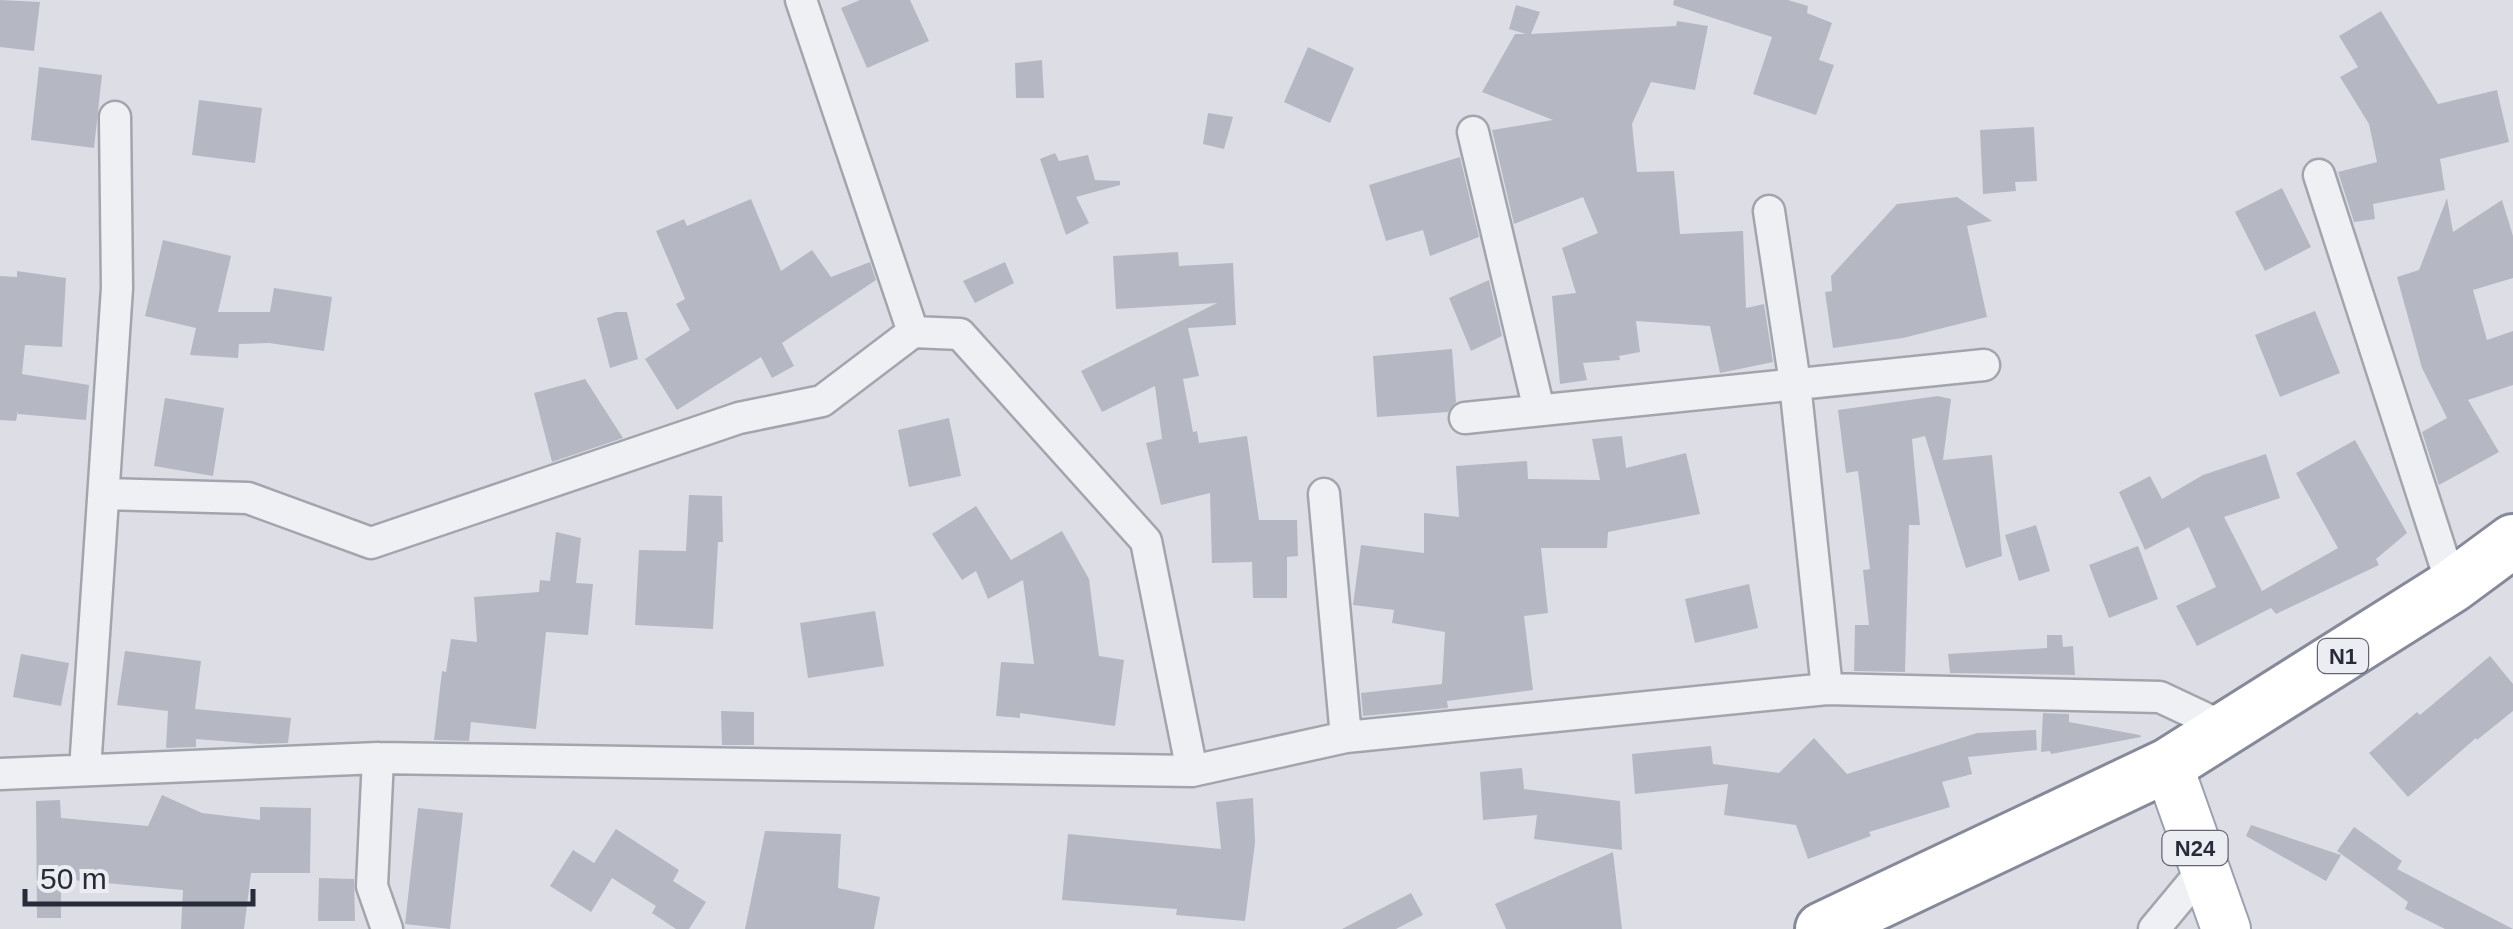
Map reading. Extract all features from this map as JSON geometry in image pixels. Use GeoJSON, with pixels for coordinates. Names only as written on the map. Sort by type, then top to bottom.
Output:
{"type":"FeatureCollection","features":[{"type":"Feature","properties":{"kind":"highway","name":"N1"},"geometry":{"type":"LineString","coordinates":[[1822,929],[2168,765],[2452,586],[2513,541]]}},
{"type":"Feature","properties":{"kind":"main road","name":"N24"},"geometry":{"type":"LineString","coordinates":[[2168,765],[2226,929]]}},
{"type":"Feature","properties":{"kind":"street"},"geometry":{"type":"LineString","coordinates":[[800,0],[913,332]]}},
{"type":"Feature","properties":{"kind":"street"},"geometry":{"type":"LineString","coordinates":[[85,770],[117,288],[115,117]]}},
{"type":"Feature","properties":{"kind":"street"},"geometry":{"type":"LineString","coordinates":[[1473,132],[1539,410]]}},
{"type":"Feature","properties":{"kind":"street"},"geometry":{"type":"LineString","coordinates":[[2319,174],[2452,586]]}},
{"type":"Feature","properties":{"kind":"street"},"geometry":{"type":"LineString","coordinates":[[1769,211],[1795,383],[1827,689]]}},
{"type":"Feature","properties":{"kind":"street"},"geometry":{"type":"LineString","coordinates":[[104,494],[248,498],[371,543],[739,418],[822,401],[913,332],[960,334],[1146,541],[1192,771]]}},
{"type":"Feature","properties":{"kind":"street"},"geometry":{"type":"LineString","coordinates":[[1465,418],[1984,365]]}},
{"type":"Feature","properties":{"kind":"street"},"geometry":{"type":"LineString","coordinates":[[1324,494],[1346,737]]}},
{"type":"Feature","properties":{"kind":"street"},"geometry":{"type":"LineString","coordinates":[[0,774],[378,758],[1192,771],[1346,737],[1827,689],[2160,697],[2228,729]]}},
{"type":"Feature","properties":{"kind":"street"},"geometry":{"type":"LineString","coordinates":[[378,758],[372,886],[386,929]]}},
{"type":"Feature","properties":{"kind":"street"},"geometry":{"type":"LineString","coordinates":[[2154,929],[2203,870]]}},
{"type":"Feature","properties":{"kind":"building"},"geometry":{"type":"Polygon","coordinates":[[[0,0],[40,2],[34,51],[0,47],[0,0]]]}},
{"type":"Feature","properties":{"kind":"building"},"geometry":{"type":"Polygon","coordinates":[[[860,0],[910,0],[929,41],[867,68],[841,8],[860,0]]]}},
{"type":"Feature","properties":{"kind":"building"},"geometry":{"type":"Polygon","coordinates":[[[1674,0],[1788,0],[1808,6],[1807,13],[1832,23],[1819,60],[1834,65],[1816,115],[1753,94],[1772,37],[1673,5],[1674,0]]]}},
{"type":"Feature","properties":{"kind":"building"},"geometry":{"type":"Polygon","coordinates":[[[1516,5],[1540,12],[1531,34],[1676,26],[1677,21],[1708,26],[1695,90],[1651,82],[1632,124],[1637,172],[1674,171],[1680,234],[1743,231],[1746,308],[1764,304],[1773,362],[1720,373],[1710,326],[1636,321],[1640,352],[1619,356],[1620,360],[1583,363],[1587,380],[1560,384],[1552,296],[1576,293],[1562,248],[1598,233],[1583,197],[1514,224],[1492,130],[1553,120],[1482,92],[1515,34],[1526,34],[1509,29],[1516,5]]]}},
{"type":"Feature","properties":{"kind":"building"},"geometry":{"type":"Polygon","coordinates":[[[2381,11],[2438,104],[2497,90],[2509,142],[2440,159],[2445,190],[2373,204],[2375,219],[2354,222],[2338,172],[2377,162],[2369,124],[2340,77],[2358,67],[2339,36],[2381,11]]]}},
{"type":"Feature","properties":{"kind":"building"},"geometry":{"type":"Polygon","coordinates":[[[1308,47],[1354,68],[1330,123],[1284,102],[1308,47]]]}},
{"type":"Feature","properties":{"kind":"building"},"geometry":{"type":"Polygon","coordinates":[[[1042,60],[1044,98],[1016,98],[1015,63],[1042,60]]]}},
{"type":"Feature","properties":{"kind":"building"},"geometry":{"type":"Polygon","coordinates":[[[39,67],[102,75],[94,148],[31,140],[39,67]]]}},
{"type":"Feature","properties":{"kind":"building"},"geometry":{"type":"Polygon","coordinates":[[[199,100],[262,108],[255,163],[192,155],[199,100]]]}},
{"type":"Feature","properties":{"kind":"building"},"geometry":{"type":"Polygon","coordinates":[[[1208,113],[1233,117],[1224,149],[1203,144],[1208,113]]]}},
{"type":"Feature","properties":{"kind":"building"},"geometry":{"type":"Polygon","coordinates":[[[2034,127],[2037,181],[2015,182],[2016,191],[1983,194],[1980,130],[2034,127]]]}},
{"type":"Feature","properties":{"kind":"building"},"geometry":{"type":"Polygon","coordinates":[[[1055,153],[1059,161],[1088,155],[1095,180],[1120,181],[1120,185],[1076,197],[1089,223],[1066,235],[1040,159],[1055,153]]]}},
{"type":"Feature","properties":{"kind":"building"},"geometry":{"type":"Polygon","coordinates":[[[1460,157],[1479,237],[1430,256],[1423,230],[1386,241],[1369,185],[1460,157]]]}},
{"type":"Feature","properties":{"kind":"building"},"geometry":{"type":"Polygon","coordinates":[[[2282,188],[2311,247],[2265,271],[2235,212],[2282,188]]]}},
{"type":"Feature","properties":{"kind":"building"},"geometry":{"type":"Polygon","coordinates":[[[1957,197],[1992,221],[1967,226],[1987,317],[1903,338],[1833,348],[1825,292],[1832,291],[1831,276],[1897,204],[1957,197]]]}},
{"type":"Feature","properties":{"kind":"building"},"geometry":{"type":"Polygon","coordinates":[[[2447,198],[2453,232],[2502,200],[2513,236],[2513,278],[2473,290],[2487,340],[2513,331],[2513,385],[2468,400],[2499,452],[2439,485],[2422,432],[2447,418],[2422,368],[2397,277],[2419,270],[2447,198]]]}},
{"type":"Feature","properties":{"kind":"building"},"geometry":{"type":"Polygon","coordinates":[[[751,199],[781,271],[812,250],[831,277],[870,262],[876,280],[782,343],[794,366],[772,378],[761,357],[677,410],[645,359],[690,330],[676,304],[685,299],[656,231],[684,219],[687,226],[751,199]]]}},
{"type":"Feature","properties":{"kind":"building"},"geometry":{"type":"Polygon","coordinates":[[[163,240],[231,256],[218,312],[270,312],[274,288],[332,297],[324,351],[269,343],[239,344],[238,358],[190,355],[196,328],[145,316],[163,240]]]}},
{"type":"Feature","properties":{"kind":"building"},"geometry":{"type":"Polygon","coordinates":[[[1178,252],[1179,266],[1233,263],[1236,325],[1188,328],[1199,376],[1183,379],[1193,432],[1197,431],[1199,443],[1247,436],[1259,520],[1297,520],[1298,556],[1287,557],[1287,598],[1253,598],[1252,562],[1212,563],[1210,493],[1161,505],[1146,443],[1162,439],[1155,386],[1102,412],[1081,371],[1217,303],[1116,309],[1113,256],[1178,252]]]}},
{"type":"Feature","properties":{"kind":"building"},"geometry":{"type":"Polygon","coordinates":[[[1005,262],[1014,283],[975,303],[963,281],[1005,262]]]}},
{"type":"Feature","properties":{"kind":"building"},"geometry":{"type":"Polygon","coordinates":[[[17,271],[66,278],[62,347],[25,345],[22,374],[89,385],[86,420],[18,414],[18,410],[16,421],[0,420],[0,276],[17,277],[17,271]]]}},
{"type":"Feature","properties":{"kind":"building"},"geometry":{"type":"Polygon","coordinates":[[[1489,280],[1502,336],[1471,351],[1449,298],[1489,280]]]}},
{"type":"Feature","properties":{"kind":"building"},"geometry":{"type":"Polygon","coordinates":[[[2315,311],[2340,373],[2280,397],[2255,335],[2315,311]]]}},
{"type":"Feature","properties":{"kind":"building"},"geometry":{"type":"Polygon","coordinates":[[[627,312],[638,359],[610,368],[597,318],[627,312]]]}},
{"type":"Feature","properties":{"kind":"building"},"geometry":{"type":"Polygon","coordinates":[[[1452,349],[1456,402],[1448,412],[1377,417],[1373,356],[1452,349]]]}},
{"type":"Feature","properties":{"kind":"building"},"geometry":{"type":"Polygon","coordinates":[[[585,379],[623,438],[552,462],[534,393],[585,379]]]}},
{"type":"Feature","properties":{"kind":"building"},"geometry":{"type":"Polygon","coordinates":[[[1938,396],[1951,399],[1943,460],[1992,455],[2002,556],[1966,568],[1925,436],[1912,439],[1920,525],[1909,525],[1905,672],[1854,671],[1855,625],[1869,625],[1863,570],[1870,569],[1858,471],[1846,473],[1838,410],[1938,396]]]}},
{"type":"Feature","properties":{"kind":"building"},"geometry":{"type":"Polygon","coordinates":[[[165,398],[224,408],[213,476],[154,466],[165,398]]]}},
{"type":"Feature","properties":{"kind":"building"},"geometry":{"type":"Polygon","coordinates":[[[949,418],[961,476],[909,487],[898,430],[949,418]]]}},
{"type":"Feature","properties":{"kind":"building"},"geometry":{"type":"Polygon","coordinates":[[[1622,436],[1626,468],[1686,453],[1700,514],[1608,532],[1607,548],[1541,548],[1548,613],[1524,616],[1533,690],[1447,701],[1448,708],[1363,716],[1361,693],[1442,684],[1445,632],[1392,623],[1394,610],[1353,605],[1361,545],[1424,553],[1424,513],[1459,517],[1456,466],[1527,461],[1528,479],[1600,480],[1592,439],[1622,436]]]}},
{"type":"Feature","properties":{"kind":"building"},"geometry":{"type":"Polygon","coordinates":[[[2355,440],[2407,533],[2376,559],[2379,565],[2276,614],[2271,608],[2197,646],[2176,606],[2216,587],[2189,527],[2145,550],[2119,492],[2150,476],[2162,499],[2203,475],[2266,454],[2280,498],[2224,517],[2262,591],[2338,548],[2296,473],[2355,440]]]}},
{"type":"Feature","properties":{"kind":"building"},"geometry":{"type":"Polygon","coordinates":[[[689,495],[722,496],[723,542],[718,542],[713,629],[635,625],[639,550],[686,551],[689,495]]]}},
{"type":"Feature","properties":{"kind":"building"},"geometry":{"type":"Polygon","coordinates":[[[976,506],[1011,560],[1062,531],[1089,579],[1099,656],[1124,660],[1115,726],[1020,713],[1020,718],[996,716],[1001,662],[1034,664],[1023,580],[988,599],[976,571],[962,580],[932,534],[976,506]]]}},
{"type":"Feature","properties":{"kind":"building"},"geometry":{"type":"Polygon","coordinates":[[[2036,525],[2050,571],[2019,581],[2005,535],[2036,525]]]}},
{"type":"Feature","properties":{"kind":"building"},"geometry":{"type":"Polygon","coordinates":[[[556,532],[581,538],[576,583],[593,584],[588,635],[546,632],[536,729],[471,722],[469,741],[434,740],[442,671],[446,672],[451,639],[477,642],[474,597],[539,592],[540,580],[550,581],[556,532]]]}},
{"type":"Feature","properties":{"kind":"building"},"geometry":{"type":"Polygon","coordinates":[[[2138,546],[2158,599],[2109,618],[2089,565],[2138,546]]]}},
{"type":"Feature","properties":{"kind":"building"},"geometry":{"type":"Polygon","coordinates":[[[1749,584],[1758,628],[1695,643],[1685,599],[1749,584]]]}},
{"type":"Feature","properties":{"kind":"building"},"geometry":{"type":"Polygon","coordinates":[[[875,611],[884,666],[808,678],[800,623],[875,611]]]}},
{"type":"Feature","properties":{"kind":"building"},"geometry":{"type":"Polygon","coordinates":[[[2047,635],[2062,635],[2063,647],[2073,646],[2075,675],[1950,673],[1948,654],[2047,648],[2047,635]]]}},
{"type":"Feature","properties":{"kind":"building"},"geometry":{"type":"Polygon","coordinates":[[[125,651],[201,661],[195,709],[291,718],[288,743],[196,739],[196,747],[166,748],[168,711],[117,705],[125,651]]]}},
{"type":"Feature","properties":{"kind":"building"},"geometry":{"type":"Polygon","coordinates":[[[21,654],[69,663],[61,706],[13,697],[21,654]]]}},
{"type":"Feature","properties":{"kind":"building"},"geometry":{"type":"Polygon","coordinates":[[[2490,656],[2513,684],[2513,711],[2408,797],[2369,753],[2490,656]]]}},
{"type":"Feature","properties":{"kind":"building"},"geometry":{"type":"Polygon","coordinates":[[[721,711],[754,712],[754,745],[722,745],[721,711]]]}},
{"type":"Feature","properties":{"kind":"building"},"geometry":{"type":"Polygon","coordinates":[[[2043,713],[2069,714],[2069,722],[2141,737],[2051,754],[2041,752],[2043,713]]]}},
{"type":"Feature","properties":{"kind":"building"},"geometry":{"type":"Polygon","coordinates":[[[2036,730],[2037,750],[1968,757],[1972,774],[1942,782],[1950,807],[1869,832],[1871,836],[1808,859],[1796,825],[1724,815],[1728,784],[1635,794],[1632,754],[1711,746],[1713,764],[1779,773],[1814,738],[1847,774],[1977,733],[2036,730]]]}},
{"type":"Feature","properties":{"kind":"building"},"geometry":{"type":"Polygon","coordinates":[[[1522,768],[1524,789],[1620,801],[1622,850],[1534,839],[1537,815],[1483,820],[1480,772],[1522,768]]]}},
{"type":"Feature","properties":{"kind":"building"},"geometry":{"type":"Polygon","coordinates":[[[162,795],[202,813],[260,820],[260,807],[311,808],[310,873],[251,873],[244,929],[181,929],[183,890],[61,879],[61,918],[37,918],[36,801],[60,800],[61,818],[148,826],[162,795]]]}},
{"type":"Feature","properties":{"kind":"building"},"geometry":{"type":"Polygon","coordinates":[[[1253,798],[1255,843],[1245,921],[1176,915],[1177,909],[1062,900],[1068,834],[1221,849],[1216,802],[1253,798]]]}},
{"type":"Feature","properties":{"kind":"building"},"geometry":{"type":"Polygon","coordinates":[[[418,808],[463,813],[450,929],[405,924],[418,808]]]}},
{"type":"Feature","properties":{"kind":"building"},"geometry":{"type":"Polygon","coordinates":[[[2251,825],[2341,855],[2326,881],[2246,836],[2251,825]]]}},
{"type":"Feature","properties":{"kind":"building"},"geometry":{"type":"Polygon","coordinates":[[[2354,827],[2402,861],[2397,869],[2513,929],[2445,929],[2405,909],[2408,902],[2337,851],[2354,827]]]}},
{"type":"Feature","properties":{"kind":"building"},"geometry":{"type":"Polygon","coordinates":[[[616,829],[679,870],[673,881],[706,902],[689,929],[676,929],[652,913],[656,906],[612,878],[591,912],[550,886],[573,850],[594,863],[616,829]]]}},
{"type":"Feature","properties":{"kind":"building"},"geometry":{"type":"Polygon","coordinates":[[[765,831],[841,834],[838,888],[880,897],[874,929],[745,929],[765,831]]]}},
{"type":"Feature","properties":{"kind":"building"},"geometry":{"type":"Polygon","coordinates":[[[1613,852],[1622,929],[1506,929],[1495,904],[1613,852]]]}},
{"type":"Feature","properties":{"kind":"building"},"geometry":{"type":"Polygon","coordinates":[[[319,878],[354,879],[355,921],[318,921],[319,878]]]}},
{"type":"Feature","properties":{"kind":"building"},"geometry":{"type":"Polygon","coordinates":[[[1411,893],[1423,915],[1396,929],[1342,929],[1411,893]]]}}]}
